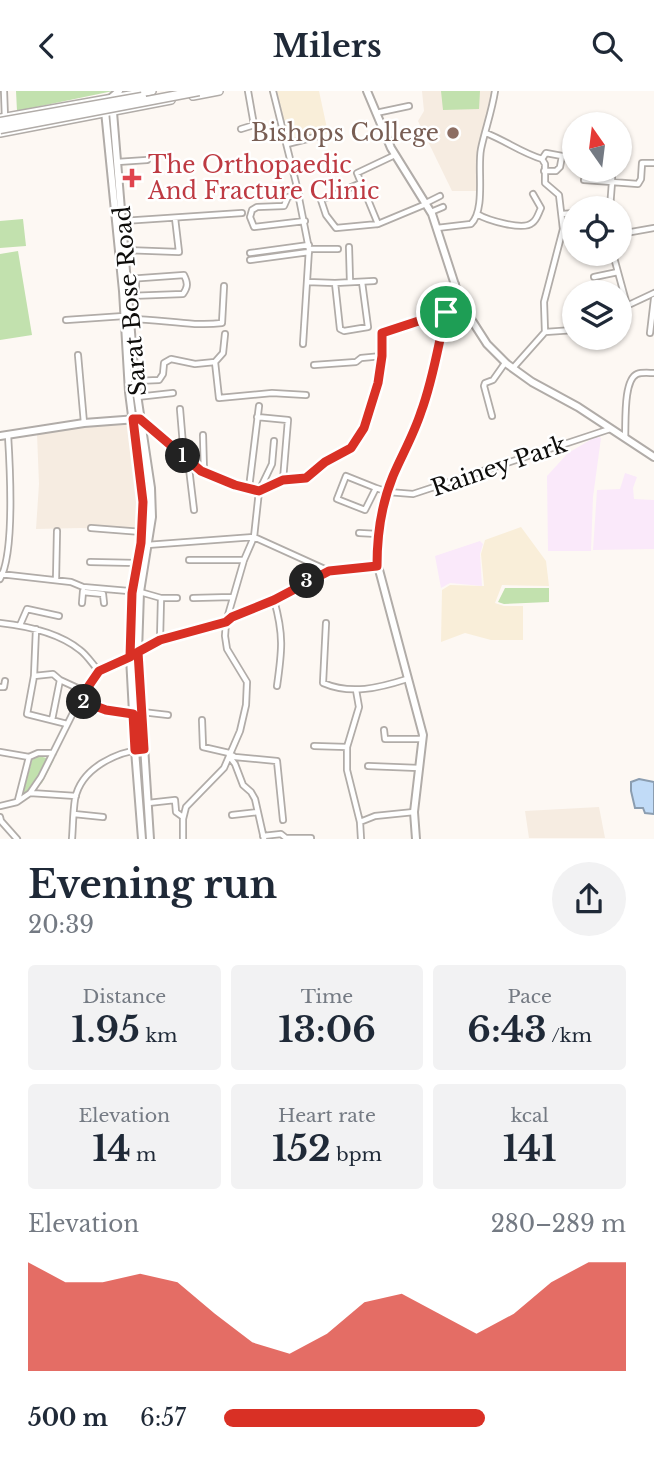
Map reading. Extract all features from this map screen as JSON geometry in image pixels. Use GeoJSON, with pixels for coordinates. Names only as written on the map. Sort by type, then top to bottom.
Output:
{"type":"FeatureCollection","features":[{"type":"Feature","properties":{"kind":"highway"},"geometry":{"type":"LineString","coordinates":[[2,119],[172,91]]}},
{"type":"Feature","properties":{"kind":"highway"},"geometry":{"type":"LineString","coordinates":[[2,131],[199,91]]}},
{"type":"Feature","properties":{"kind":"main road"},"geometry":{"type":"LineString","coordinates":[[2,119],[116,94],[152,91]]}},
{"type":"Feature","properties":{"kind":"main road"},"geometry":{"type":"LineString","coordinates":[[2,131],[219,91]]}},
{"type":"Feature","properties":{"kind":"main road"},"geometry":{"type":"LineString","coordinates":[[367,91],[395,155],[431,212],[468,316],[487,344],[532,382],[578,407],[654,457]]}},
{"type":"Feature","properties":{"kind":"main road","name":"Sarat Bose Road"},"geometry":{"type":"LineString","coordinates":[[116,94],[109,113],[117,162],[125,250],[132,279],[133,296],[128,317],[137,419],[151,488],[152,517],[140,592],[138,652],[150,838]]}},
{"type":"Feature","properties":{"kind":"main road"},"geometry":{"type":"LineString","coordinates":[[103,99],[109,113],[128,317],[129,392],[137,419],[142,481],[142,532],[132,593],[130,657],[142,838]]}},
{"type":"Feature","properties":{"kind":"main road"},"geometry":{"type":"LineString","coordinates":[[416,838],[414,812],[422,739],[377,566],[378,534],[388,492],[428,393],[455,284]]}},
{"type":"Feature","properties":{"kind":"main road"},"geometry":{"type":"LineString","coordinates":[[4,435],[83,423],[137,419]]}},
{"type":"Feature","properties":{"kind":"street"},"geometry":{"type":"LineString","coordinates":[[2,131],[4,91]]}},
{"type":"Feature","properties":{"kind":"street"},"geometry":{"type":"LineString","coordinates":[[242,129],[254,125],[248,91]]}},
{"type":"Feature","properties":{"kind":"street"},"geometry":{"type":"LineString","coordinates":[[273,91],[299,194],[309,249],[303,344]]}},
{"type":"Feature","properties":{"kind":"street"},"geometry":{"type":"LineString","coordinates":[[437,228],[471,224],[477,215],[481,150],[495,91]]}},
{"type":"Feature","properties":{"kind":"street"},"geometry":{"type":"LineString","coordinates":[[375,113],[409,106]]}},
{"type":"Feature","properties":{"kind":"street"},"geometry":{"type":"LineString","coordinates":[[486,133],[509,142],[524,153],[542,159]]}},
{"type":"Feature","properties":{"kind":"street"},"geometry":{"type":"LineString","coordinates":[[287,144],[315,138]]}},
{"type":"Feature","properties":{"kind":"street"},"geometry":{"type":"LineString","coordinates":[[544,171],[556,171],[560,167],[562,156],[546,153],[542,159],[545,183],[559,195],[562,209]]}},
{"type":"Feature","properties":{"kind":"street"},"geometry":{"type":"LineString","coordinates":[[378,224],[357,173],[395,155]]}},
{"type":"Feature","properties":{"kind":"street"},"geometry":{"type":"LineString","coordinates":[[117,162],[147,160]]}},
{"type":"Feature","properties":{"kind":"street"},"geometry":{"type":"LineString","coordinates":[[603,182],[638,184],[642,163],[654,163]]}},
{"type":"Feature","properties":{"kind":"street"},"geometry":{"type":"LineString","coordinates":[[361,183],[323,198],[320,202],[336,228],[378,224],[440,195]]}},
{"type":"Feature","properties":{"kind":"street"},"geometry":{"type":"LineString","coordinates":[[611,196],[612,183]]}},
{"type":"Feature","properties":{"kind":"street"},"geometry":{"type":"LineString","coordinates":[[299,194],[288,197],[284,206],[257,207],[251,210],[252,223],[254,227],[261,227],[304,221]]}},
{"type":"Feature","properties":{"kind":"street"},"geometry":{"type":"LineString","coordinates":[[477,215],[529,226],[535,221],[541,208],[533,194]]}},
{"type":"Feature","properties":{"kind":"street"},"geometry":{"type":"LineString","coordinates":[[431,212],[443,207]]}},
{"type":"Feature","properties":{"kind":"street"},"geometry":{"type":"LineString","coordinates":[[123,221],[242,213]]}},
{"type":"Feature","properties":{"kind":"street"},"geometry":{"type":"LineString","coordinates":[[125,250],[180,252],[175,218]]}},
{"type":"Feature","properties":{"kind":"street"},"geometry":{"type":"LineString","coordinates":[[632,232],[654,228]]}},
{"type":"Feature","properties":{"kind":"street"},"geometry":{"type":"LineString","coordinates":[[513,368],[545,332],[544,302],[562,233]]}},
{"type":"Feature","properties":{"kind":"street"},"geometry":{"type":"LineString","coordinates":[[349,247],[350,282]]}},
{"type":"Feature","properties":{"kind":"street"},"geometry":{"type":"LineString","coordinates":[[250,260],[309,249]]}},
{"type":"Feature","properties":{"kind":"street"},"geometry":{"type":"LineString","coordinates":[[250,253],[338,249]]}},
{"type":"Feature","properties":{"kind":"street"},"geometry":{"type":"LineString","coordinates":[[616,266],[620,280]]}},
{"type":"Feature","properties":{"kind":"street"},"geometry":{"type":"LineString","coordinates":[[594,277],[618,272]]}},
{"type":"Feature","properties":{"kind":"street"},"geometry":{"type":"LineString","coordinates":[[132,279],[184,275],[187,282],[183,294],[133,296]]}},
{"type":"Feature","properties":{"kind":"street"},"geometry":{"type":"LineString","coordinates":[[307,282],[374,281]]}},
{"type":"Feature","properties":{"kind":"street"},"geometry":{"type":"LineString","coordinates":[[335,283],[340,329],[344,331],[368,327],[362,282]]}},
{"type":"Feature","properties":{"kind":"street"},"geometry":{"type":"LineString","coordinates":[[66,320],[128,317],[202,324],[222,323],[224,286]]}},
{"type":"Feature","properties":{"kind":"street"},"geometry":{"type":"LineString","coordinates":[[632,303],[654,293]]}},
{"type":"Feature","properties":{"kind":"street"},"geometry":{"type":"LineString","coordinates":[[650,333],[654,299]]}},
{"type":"Feature","properties":{"kind":"street"},"geometry":{"type":"LineString","coordinates":[[137,419],[204,473],[235,485],[259,491],[283,480],[306,478],[356,442],[371,409],[382,356],[382,333],[446,312]]}},
{"type":"Feature","properties":{"kind":"street"},"geometry":{"type":"LineString","coordinates":[[545,332],[562,331]]}},
{"type":"Feature","properties":{"kind":"street"},"geometry":{"type":"LineString","coordinates":[[135,381],[159,380],[164,363],[171,359],[195,364],[215,362],[223,353],[225,334]]}},
{"type":"Feature","properties":{"kind":"street"},"geometry":{"type":"LineString","coordinates":[[78,355],[83,423]]}},
{"type":"Feature","properties":{"kind":"street"},"geometry":{"type":"LineString","coordinates":[[314,365],[356,362],[361,358],[382,356]]}},
{"type":"Feature","properties":{"kind":"street"},"geometry":{"type":"LineString","coordinates":[[215,362],[219,398],[272,393],[306,395]]}},
{"type":"Feature","properties":{"kind":"street"},"geometry":{"type":"LineString","coordinates":[[492,416],[484,386],[493,380],[506,362]]}},
{"type":"Feature","properties":{"kind":"street"},"geometry":{"type":"LineString","coordinates":[[625,438],[631,380],[639,373],[654,373]]}},
{"type":"Feature","properties":{"kind":"street"},"geometry":{"type":"LineString","coordinates":[[137,397],[173,393]]}},
{"type":"Feature","properties":{"kind":"street"},"geometry":{"type":"LineString","coordinates":[[249,489],[259,406]]}},
{"type":"Feature","properties":{"kind":"street"},"geometry":{"type":"LineString","coordinates":[[180,409],[194,510]]}},
{"type":"Feature","properties":{"kind":"street"},"geometry":{"type":"LineString","coordinates":[[257,417],[288,420],[283,480]]}},
{"type":"Feature","properties":{"kind":"street","name":"Rainey Park"},"geometry":{"type":"LineString","coordinates":[[376,488],[365,510],[337,499],[346,476],[388,492],[421,492],[481,473],[501,463],[610,429]]}},
{"type":"Feature","properties":{"kind":"street"},"geometry":{"type":"LineString","coordinates":[[4,435],[10,501],[1,576],[56,580],[83,589],[140,592],[161,598],[177,598]]}},
{"type":"Feature","properties":{"kind":"street"},"geometry":{"type":"LineString","coordinates":[[203,435],[204,473]]}},
{"type":"Feature","properties":{"kind":"street"},"geometry":{"type":"LineString","coordinates":[[183,838],[186,807],[224,768],[243,718],[247,682],[228,649],[226,622],[244,560],[254,537],[259,491],[272,464],[274,441]]}},
{"type":"Feature","properties":{"kind":"street"},"geometry":{"type":"LineString","coordinates":[[91,528],[142,532]]}},
{"type":"Feature","properties":{"kind":"street"},"geometry":{"type":"LineString","coordinates":[[56,580],[57,531]]}},
{"type":"Feature","properties":{"kind":"street"},"geometry":{"type":"LineString","coordinates":[[359,533],[378,534]]}},
{"type":"Feature","properties":{"kind":"street"},"geometry":{"type":"LineString","coordinates":[[147,545],[254,537],[329,571]]}},
{"type":"Feature","properties":{"kind":"street"},"geometry":{"type":"LineString","coordinates":[[189,560],[244,560]]}},
{"type":"Feature","properties":{"kind":"street"},"geometry":{"type":"LineString","coordinates":[[90,562],[137,563]]}},
{"type":"Feature","properties":{"kind":"street"},"geometry":{"type":"LineString","coordinates":[[0,806],[17,802],[30,793],[84,691],[99,671],[160,640],[226,622],[329,571],[377,566]]}},
{"type":"Feature","properties":{"kind":"street"},"geometry":{"type":"LineString","coordinates":[[82,603],[83,589]]}},
{"type":"Feature","properties":{"kind":"street"},"geometry":{"type":"LineString","coordinates":[[103,591],[104,603]]}},
{"type":"Feature","properties":{"kind":"street"},"geometry":{"type":"LineString","coordinates":[[193,598],[232,597]]}},
{"type":"Feature","properties":{"kind":"street"},"geometry":{"type":"LineString","coordinates":[[160,640],[161,598]]}},
{"type":"Feature","properties":{"kind":"street"},"geometry":{"type":"LineString","coordinates":[[274,600],[283,647],[277,686]]}},
{"type":"Feature","properties":{"kind":"street"},"geometry":{"type":"LineString","coordinates":[[20,625],[26,610],[59,616]]}},
{"type":"Feature","properties":{"kind":"street"},"geometry":{"type":"LineString","coordinates":[[0,623],[36,629],[81,650],[99,671]]}},
{"type":"Feature","properties":{"kind":"street"},"geometry":{"type":"LineString","coordinates":[[326,623],[323,683],[356,690],[379,688],[407,679]]}},
{"type":"Feature","properties":{"kind":"street"},"geometry":{"type":"LineString","coordinates":[[36,629],[34,676],[27,714],[67,724]]}},
{"type":"Feature","properties":{"kind":"street"},"geometry":{"type":"LineString","coordinates":[[34,676],[53,674],[84,691]]}},
{"type":"Feature","properties":{"kind":"street"},"geometry":{"type":"LineString","coordinates":[[52,720],[60,680]]}},
{"type":"Feature","properties":{"kind":"street"},"geometry":{"type":"LineString","coordinates":[[0,687],[5,687],[5,681]]}},
{"type":"Feature","properties":{"kind":"street"},"geometry":{"type":"LineString","coordinates":[[356,690],[359,707],[347,747],[347,770],[360,822],[361,838]]}},
{"type":"Feature","properties":{"kind":"street"},"geometry":{"type":"LineString","coordinates":[[79,700],[106,710],[133,714]]}},
{"type":"Feature","properties":{"kind":"street"},"geometry":{"type":"LineString","coordinates":[[142,712],[168,715]]}},
{"type":"Feature","properties":{"kind":"street"},"geometry":{"type":"LineString","coordinates":[[202,720],[203,747],[235,757],[277,761],[283,820]]}},
{"type":"Feature","properties":{"kind":"street"},"geometry":{"type":"LineString","coordinates":[[384,730],[384,739],[422,739]]}},
{"type":"Feature","properties":{"kind":"street"},"geometry":{"type":"LineString","coordinates":[[314,746],[347,747]]}},
{"type":"Feature","properties":{"kind":"street"},"geometry":{"type":"LineString","coordinates":[[72,838],[76,796],[97,766],[135,750],[144,749]]}},
{"type":"Feature","properties":{"kind":"street"},"geometry":{"type":"LineString","coordinates":[[0,753],[29,757],[38,753],[53,753]]}},
{"type":"Feature","properties":{"kind":"street"},"geometry":{"type":"LineString","coordinates":[[229,754],[243,785],[251,792],[264,837],[281,834],[286,838],[311,838]]}},
{"type":"Feature","properties":{"kind":"street"},"geometry":{"type":"LineString","coordinates":[[17,802],[29,757]]}},
{"type":"Feature","properties":{"kind":"street"},"geometry":{"type":"LineString","coordinates":[[368,766],[419,768]]}},
{"type":"Feature","properties":{"kind":"street"},"geometry":{"type":"LineString","coordinates":[[30,793],[76,796]]}},
{"type":"Feature","properties":{"kind":"street"},"geometry":{"type":"LineString","coordinates":[[148,803],[175,800],[176,812],[183,817]]}},
{"type":"Feature","properties":{"kind":"street"},"geometry":{"type":"LineString","coordinates":[[232,815],[258,812]]}},
{"type":"Feature","properties":{"kind":"street"},"geometry":{"type":"LineString","coordinates":[[360,822],[375,816],[414,812]]}},
{"type":"Feature","properties":{"kind":"street"},"geometry":{"type":"LineString","coordinates":[[74,814],[103,817]]}},
{"type":"Feature","properties":{"kind":"street"},"geometry":{"type":"LineString","coordinates":[[0,820],[17,838]]}},
{"type":"Feature","properties":{"kind":"shaded area"},"geometry":{"type":"Polygon","coordinates":[[[277,91],[319,91],[328,133],[289,143],[277,91]]]}},
{"type":"Feature","properties":{"kind":"shaded area","name":"Bishops College"},"geometry":{"type":"Polygon","coordinates":[[[422,91],[493,91],[480,144],[477,191],[452,191],[418,121],[424,111],[422,91]]]}},
{"type":"Feature","properties":{"kind":"shaded area"},"geometry":{"type":"Polygon","coordinates":[[[135,417],[149,503],[144,531],[36,529],[39,484],[37,434],[135,417]]]}},
{"type":"Feature","properties":{"kind":"shaded area"},"geometry":{"type":"Polygon","coordinates":[[[597,436],[601,438],[593,497],[591,551],[548,551],[547,476],[568,453],[597,436]]]}},
{"type":"Feature","properties":{"kind":"shaded area"},"geometry":{"type":"Polygon","coordinates":[[[625,473],[637,477],[633,488],[634,499],[654,500],[654,549],[593,550],[597,490],[620,489],[625,473]]]}},
{"type":"Feature","properties":{"kind":"shaded area"},"geometry":{"type":"Polygon","coordinates":[[[521,527],[546,561],[549,586],[502,585],[495,603],[523,606],[523,640],[491,640],[465,633],[441,642],[442,590],[450,585],[484,586],[481,554],[485,540],[521,527]]]}},
{"type":"Feature","properties":{"kind":"shaded area"},"geometry":{"type":"Polygon","coordinates":[[[480,541],[483,544],[480,554],[482,586],[450,583],[441,588],[435,556],[480,541]]]}},
{"type":"Feature","properties":{"kind":"shaded area"},"geometry":{"type":"Polygon","coordinates":[[[599,807],[605,838],[529,838],[525,811],[599,807]]]}},
{"type":"Feature","properties":{"kind":"green space"},"geometry":{"type":"Polygon","coordinates":[[[16,91],[113,91],[17,111],[16,91]]]}},
{"type":"Feature","properties":{"kind":"green space"},"geometry":{"type":"Polygon","coordinates":[[[441,91],[480,91],[479,109],[443,110],[441,91]]]}},
{"type":"Feature","properties":{"kind":"green space"},"geometry":{"type":"Polygon","coordinates":[[[23,219],[26,246],[0,248],[0,221],[23,219]]]}},
{"type":"Feature","properties":{"kind":"green space"},"geometry":{"type":"Polygon","coordinates":[[[18,251],[32,335],[0,340],[0,254],[18,251]]]}},
{"type":"Feature","properties":{"kind":"green space"},"geometry":{"type":"Polygon","coordinates":[[[505,588],[549,588],[549,602],[498,602],[505,588]]]}},
{"type":"Feature","properties":{"kind":"green space"},"geometry":{"type":"Polygon","coordinates":[[[39,756],[54,760],[42,783],[22,798],[32,760],[39,756]]]}},
{"type":"Feature","properties":{"kind":"water"},"geometry":{"type":"Polygon","coordinates":[[[639,779],[654,782],[654,814],[645,813],[643,808],[635,808],[631,782],[639,779]]]}},
{"type":"Feature","properties":{"kind":"place","name":"Bishops College"},"geometry":{"type":"Point","coordinates":[453,133]}},
{"type":"Feature","properties":{"kind":"place","name":"The Orthopaedic And Fracture Clinic"},"geometry":{"type":"Point","coordinates":[132,178]}},
{"type":"Feature","properties":{"kind":"route"},"geometry":{"type":"LineString","coordinates":[[446,312],[428,393],[418,422],[392,478],[384,504],[378,532],[377,566],[329,571],[226,622],[160,640],[138,652],[144,749],[135,750],[133,714],[106,710],[79,700],[99,671],[130,657],[132,593],[141,543],[143,502],[133,419],[140,419],[201,471],[235,485],[259,491],[283,480],[306,478],[325,462],[351,448],[364,428],[378,383],[382,333],[446,312]]}}]}
